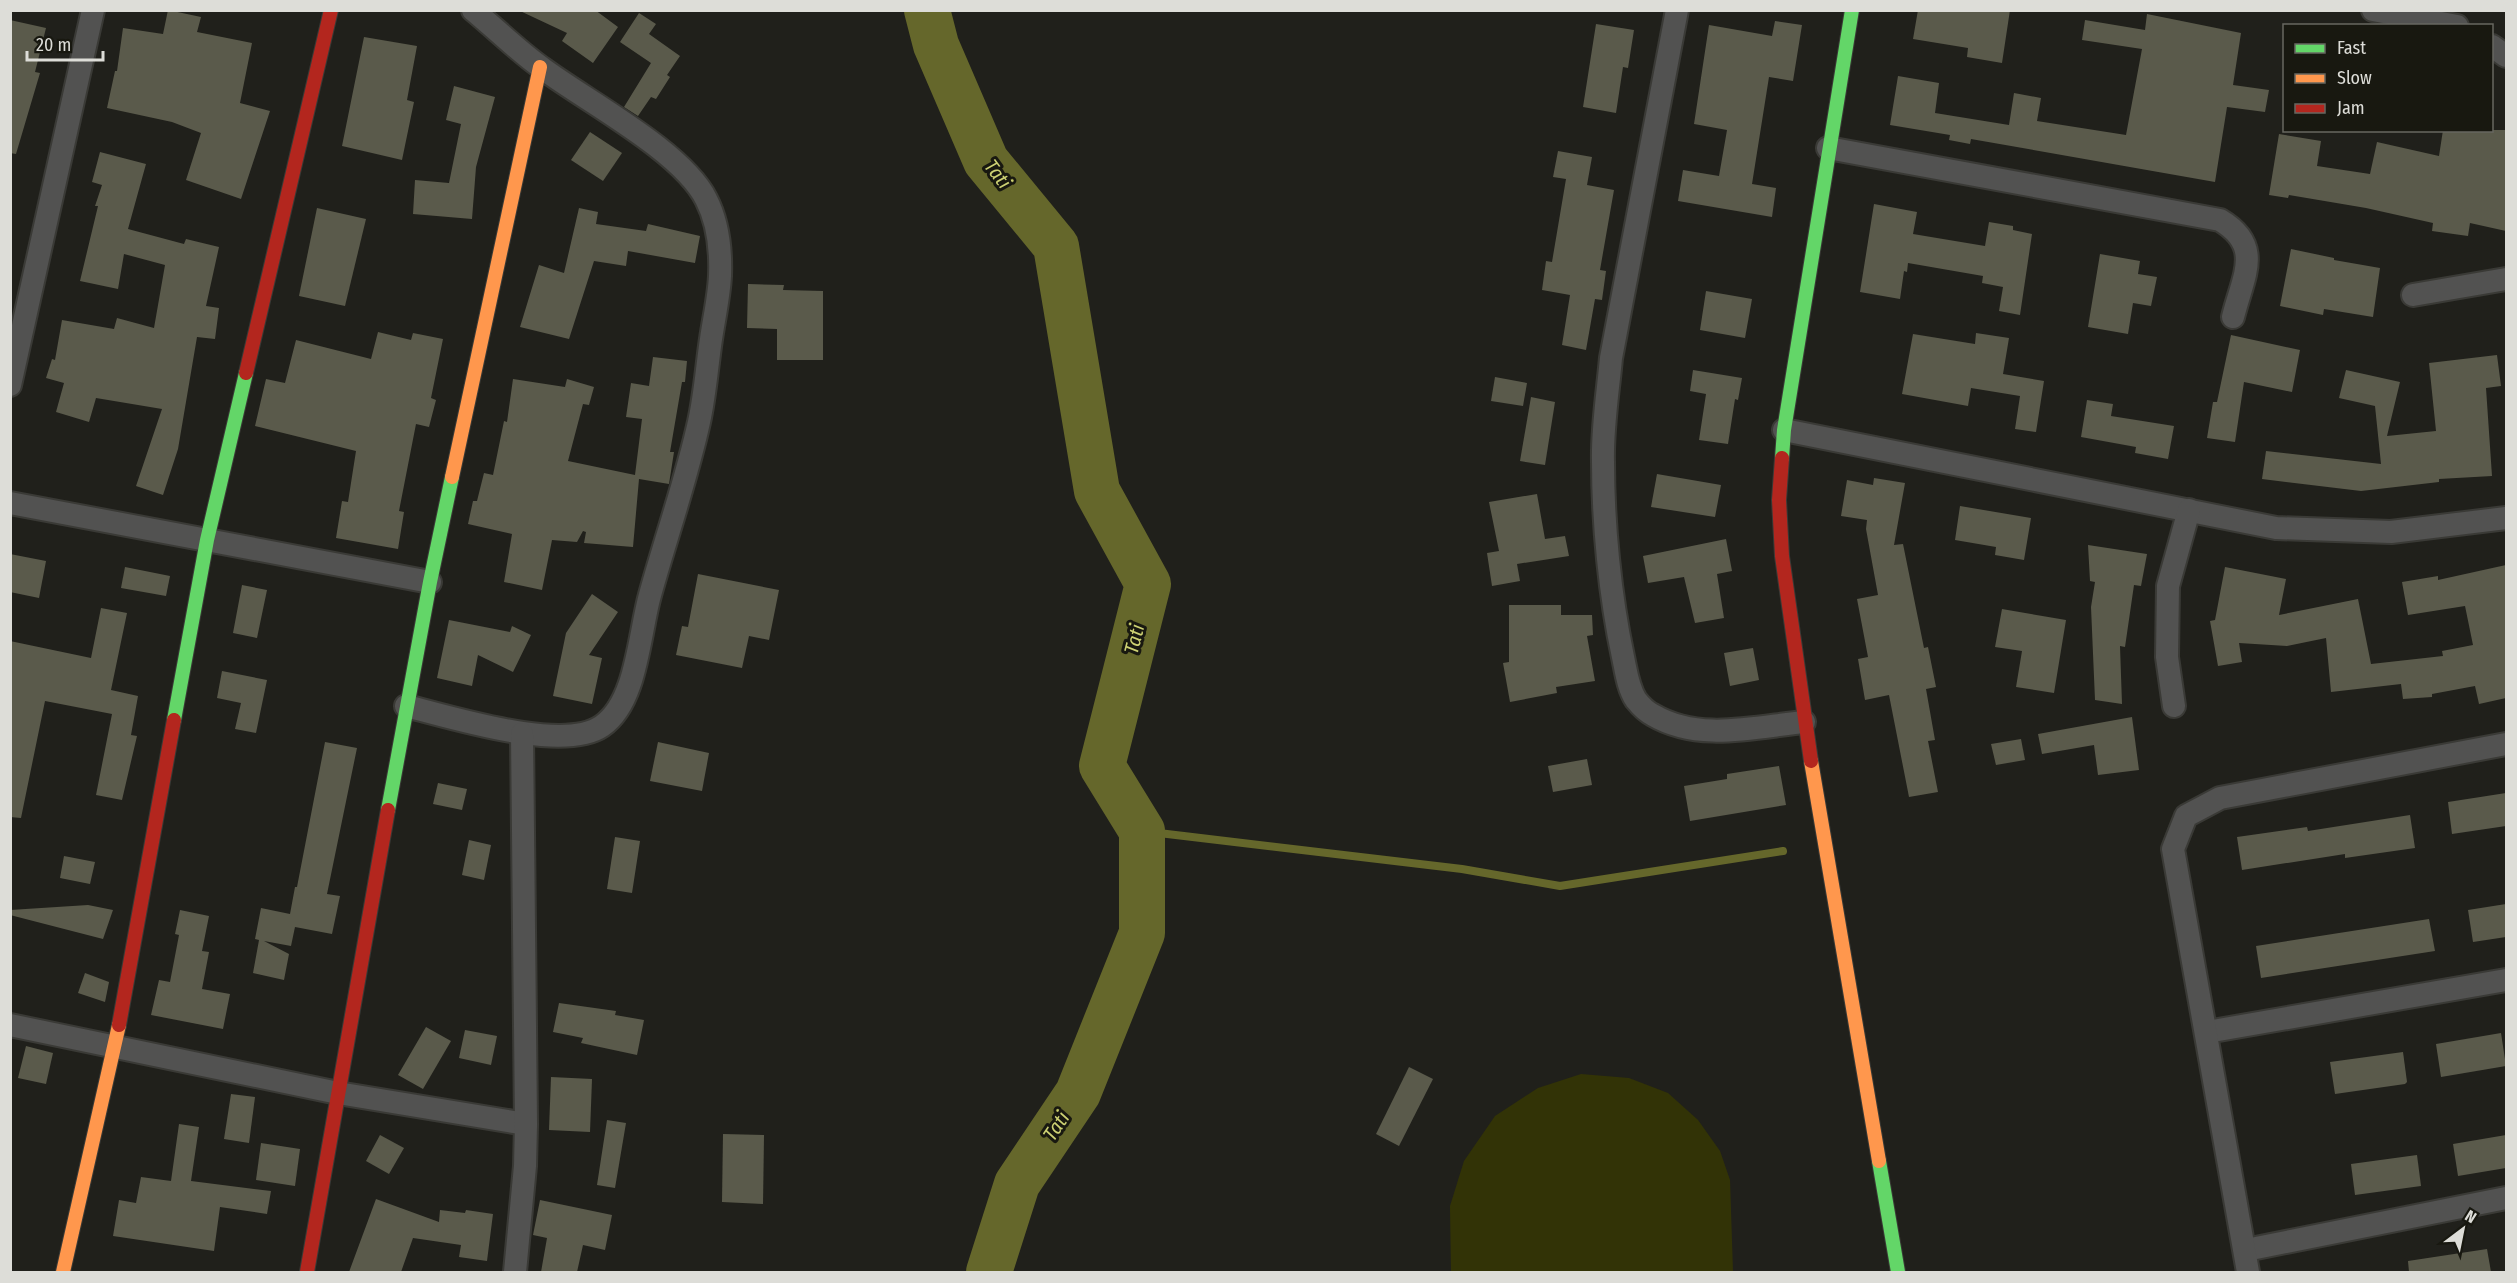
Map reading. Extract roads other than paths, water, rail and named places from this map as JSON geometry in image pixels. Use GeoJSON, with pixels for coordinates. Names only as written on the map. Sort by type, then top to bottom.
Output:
{"type":"FeatureCollection","features":[{"type":"Feature","properties":{"kind":"street"},"geometry":{"type":"LineString","coordinates":[[10,385],[93,10]]}},
{"type":"Feature","properties":{"kind":"street"},"geometry":{"type":"LineString","coordinates":[[63,1272],[115,1047],[207,540],[331,10]]}},
{"type":"Feature","properties":{"kind":"street"},"geometry":{"type":"LineString","coordinates":[[406,706],[522,734],[587,734],[602,726],[616,714],[624,699],[700,419],[720,278],[720,247],[714,222],[706,198],[692,180],[656,146],[540,67],[473,10]]}},
{"type":"Feature","properties":{"kind":"street"},"geometry":{"type":"LineString","coordinates":[[1677,10],[1611,358],[1603,462],[1611,592],[1629,684],[1636,701],[1651,714],[1696,731],[1719,731],[1804,722]]}},
{"type":"Feature","properties":{"kind":"street"},"geometry":{"type":"LineString","coordinates":[[1852,10],[1784,430],[1779,500],[1782,556],[1804,722],[1898,1272]]}},
{"type":"Feature","properties":{"kind":"street"},"geometry":{"type":"LineString","coordinates":[[2373,10],[2446,24]]}},
{"type":"Feature","properties":{"kind":"street"},"geometry":{"type":"LineString","coordinates":[[2493,47],[2506,56]]}},
{"type":"Feature","properties":{"kind":"street"},"geometry":{"type":"LineString","coordinates":[[307,1272],[406,706],[430,582],[540,67]]}},
{"type":"Feature","properties":{"kind":"street"},"geometry":{"type":"LineString","coordinates":[[1828,148],[2220,220],[2242,236],[2248,251],[2247,264],[2232,317]]}},
{"type":"Feature","properties":{"kind":"street"},"geometry":{"type":"LineString","coordinates":[[2413,295],[2506,279]]}},
{"type":"Feature","properties":{"kind":"street"},"geometry":{"type":"LineString","coordinates":[[1784,430],[2276,528],[2391,532],[2506,518]]}},
{"type":"Feature","properties":{"kind":"street"},"geometry":{"type":"LineString","coordinates":[[10,502],[430,582]]}},
{"type":"Feature","properties":{"kind":"street"},"geometry":{"type":"LineString","coordinates":[[2174,706],[2167,657],[2168,586],[2189,510]]}},
{"type":"Feature","properties":{"kind":"street"},"geometry":{"type":"LineString","coordinates":[[515,1272],[525,1166],[526,1124],[522,734]]}},
{"type":"Feature","properties":{"kind":"street"},"geometry":{"type":"LineString","coordinates":[[2248,1272],[2246,1250],[2174,849],[2186,816],[2220,798],[2506,744]]}},
{"type":"Feature","properties":{"kind":"street"},"geometry":{"type":"LineString","coordinates":[[2207,1032],[2506,980]]}},
{"type":"Feature","properties":{"kind":"street"},"geometry":{"type":"LineString","coordinates":[[10,1025],[338,1092],[526,1124]]}},
{"type":"Feature","properties":{"kind":"street"},"geometry":{"type":"LineString","coordinates":[[2246,1250],[2506,1198]]}},
{"type":"Feature","properties":{"kind":"waterway","name":"Tati"},"geometry":{"type":"LineString","coordinates":[[927,10],[936,45],[986,161],[1056,246],[1097,491],[1148,584],[1102,766],[1142,831],[1142,933],[1078,1093],[1017,1184],[989,1272]]}},
{"type":"Feature","properties":{"kind":"waterway"},"geometry":{"type":"LineString","coordinates":[[1142,831],[1462,869],[1560,886],[1783,851]]}}]}
